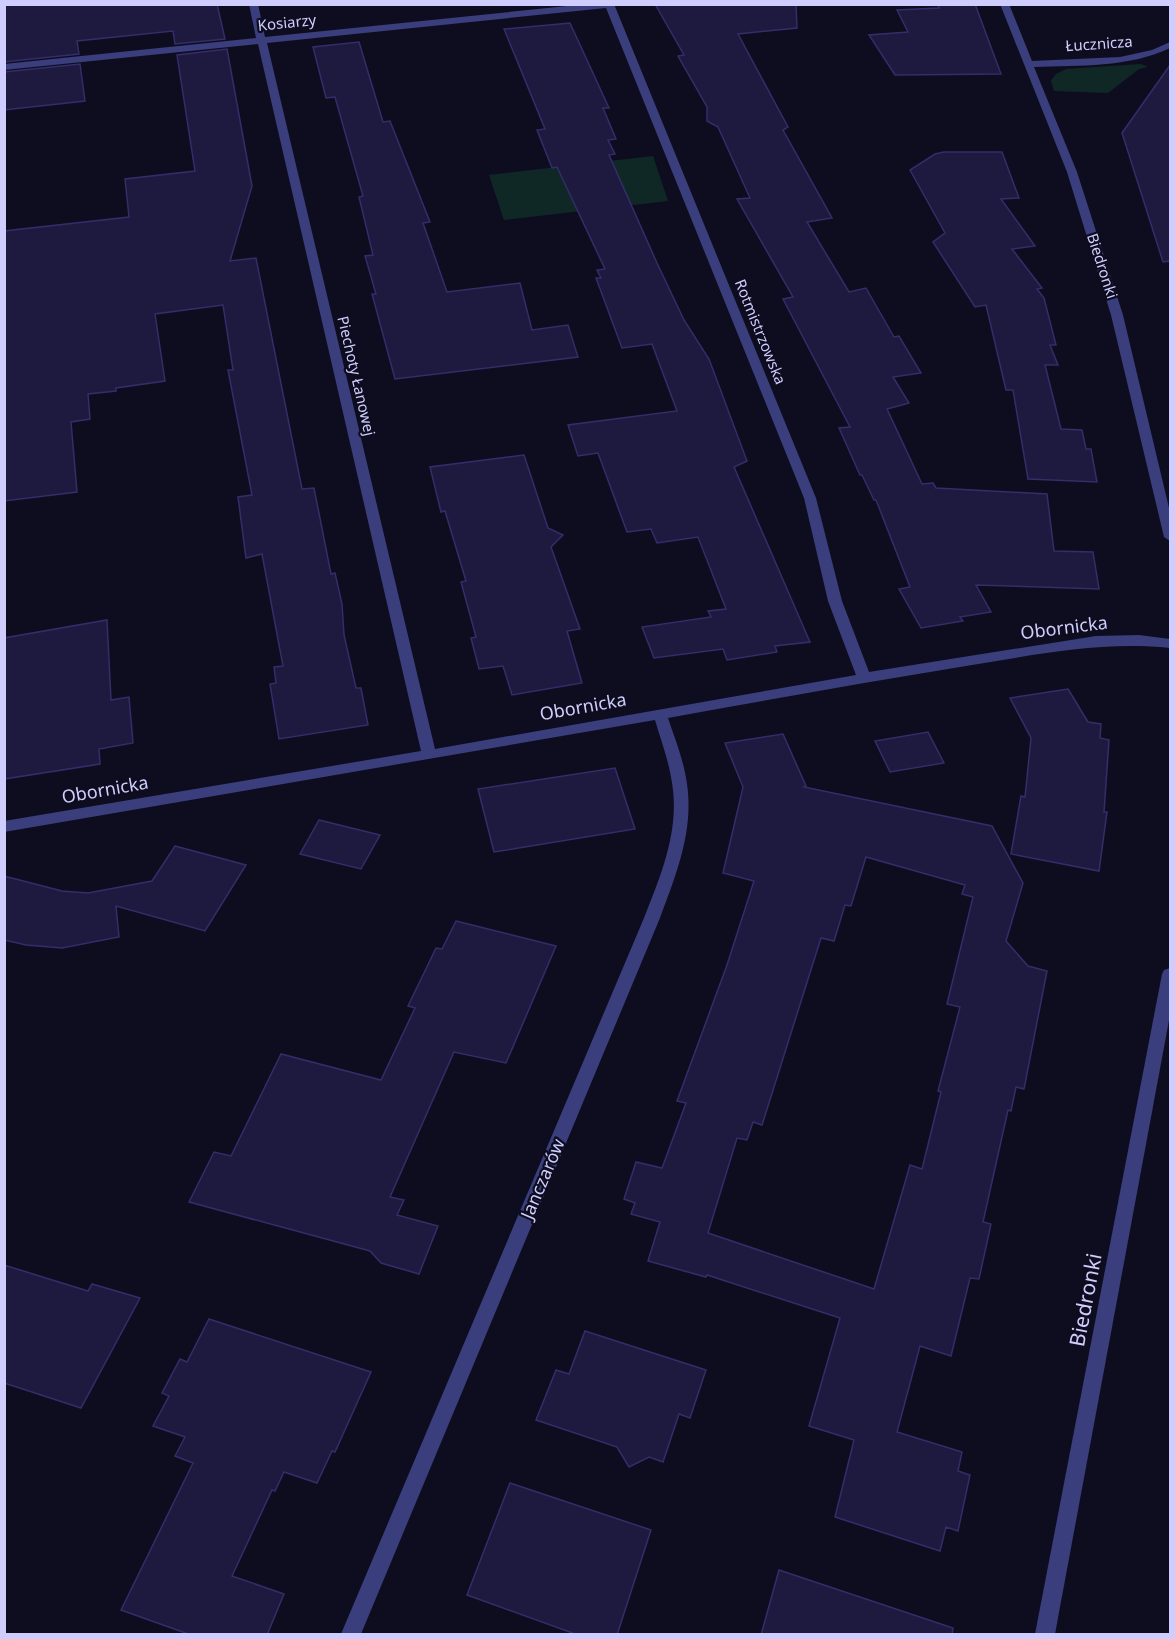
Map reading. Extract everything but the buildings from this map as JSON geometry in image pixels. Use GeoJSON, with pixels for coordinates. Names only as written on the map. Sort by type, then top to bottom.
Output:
{"type":"FeatureCollection","features":[{"type":"Feature","properties":{"kind":"street","name":"Piechoty Łanowej"},"geometry":{"type":"LineString","coordinates":[[253,4],[429,755]]}},
{"type":"Feature","properties":{"kind":"street","name":"Biedronki"},"geometry":{"type":"LineString","coordinates":[[1004,4],[1072,172],[1117,315],[1170,537]]}},
{"type":"Feature","properties":{"kind":"street","name":"Kosiarzy"},"geometry":{"type":"LineString","coordinates":[[4,67],[609,5]]}},
{"type":"Feature","properties":{"kind":"street","name":"Rotmistrzowska"},"geometry":{"type":"LineString","coordinates":[[609,5],[810,498],[835,601],[864,678]]}},
{"type":"Feature","properties":{"kind":"street","name":"Łucznicza"},"geometry":{"type":"LineString","coordinates":[[1027,64],[1124,59],[1159,52],[1170,45]]}},
{"type":"Feature","properties":{"kind":"street","name":"Obornicka"},"geometry":{"type":"LineString","coordinates":[[4,827],[864,678],[1096,641],[1139,640],[1170,643]]}},
{"type":"Feature","properties":{"kind":"street","name":"Janczarów"},"geometry":{"type":"LineString","coordinates":[[351,1635],[610,1017],[677,851],[682,816],[680,785],[660,713]]}},
{"type":"Feature","properties":{"kind":"street","name":"Biedronki"},"geometry":{"type":"LineString","coordinates":[[1045,1635],[1170,974]]}},
{"type":"Feature","properties":{"kind":"green space"},"geometry":{"type":"Polygon","coordinates":[[[1141,64],[1148,67],[1139,69],[1108,93],[1054,91],[1051,81],[1056,74],[1066,69],[1141,64]]]}},
{"type":"Feature","properties":{"kind":"green space"},"geometry":{"type":"Polygon","coordinates":[[[653,156],[668,201],[504,220],[489,175],[653,156]]]}}]}
